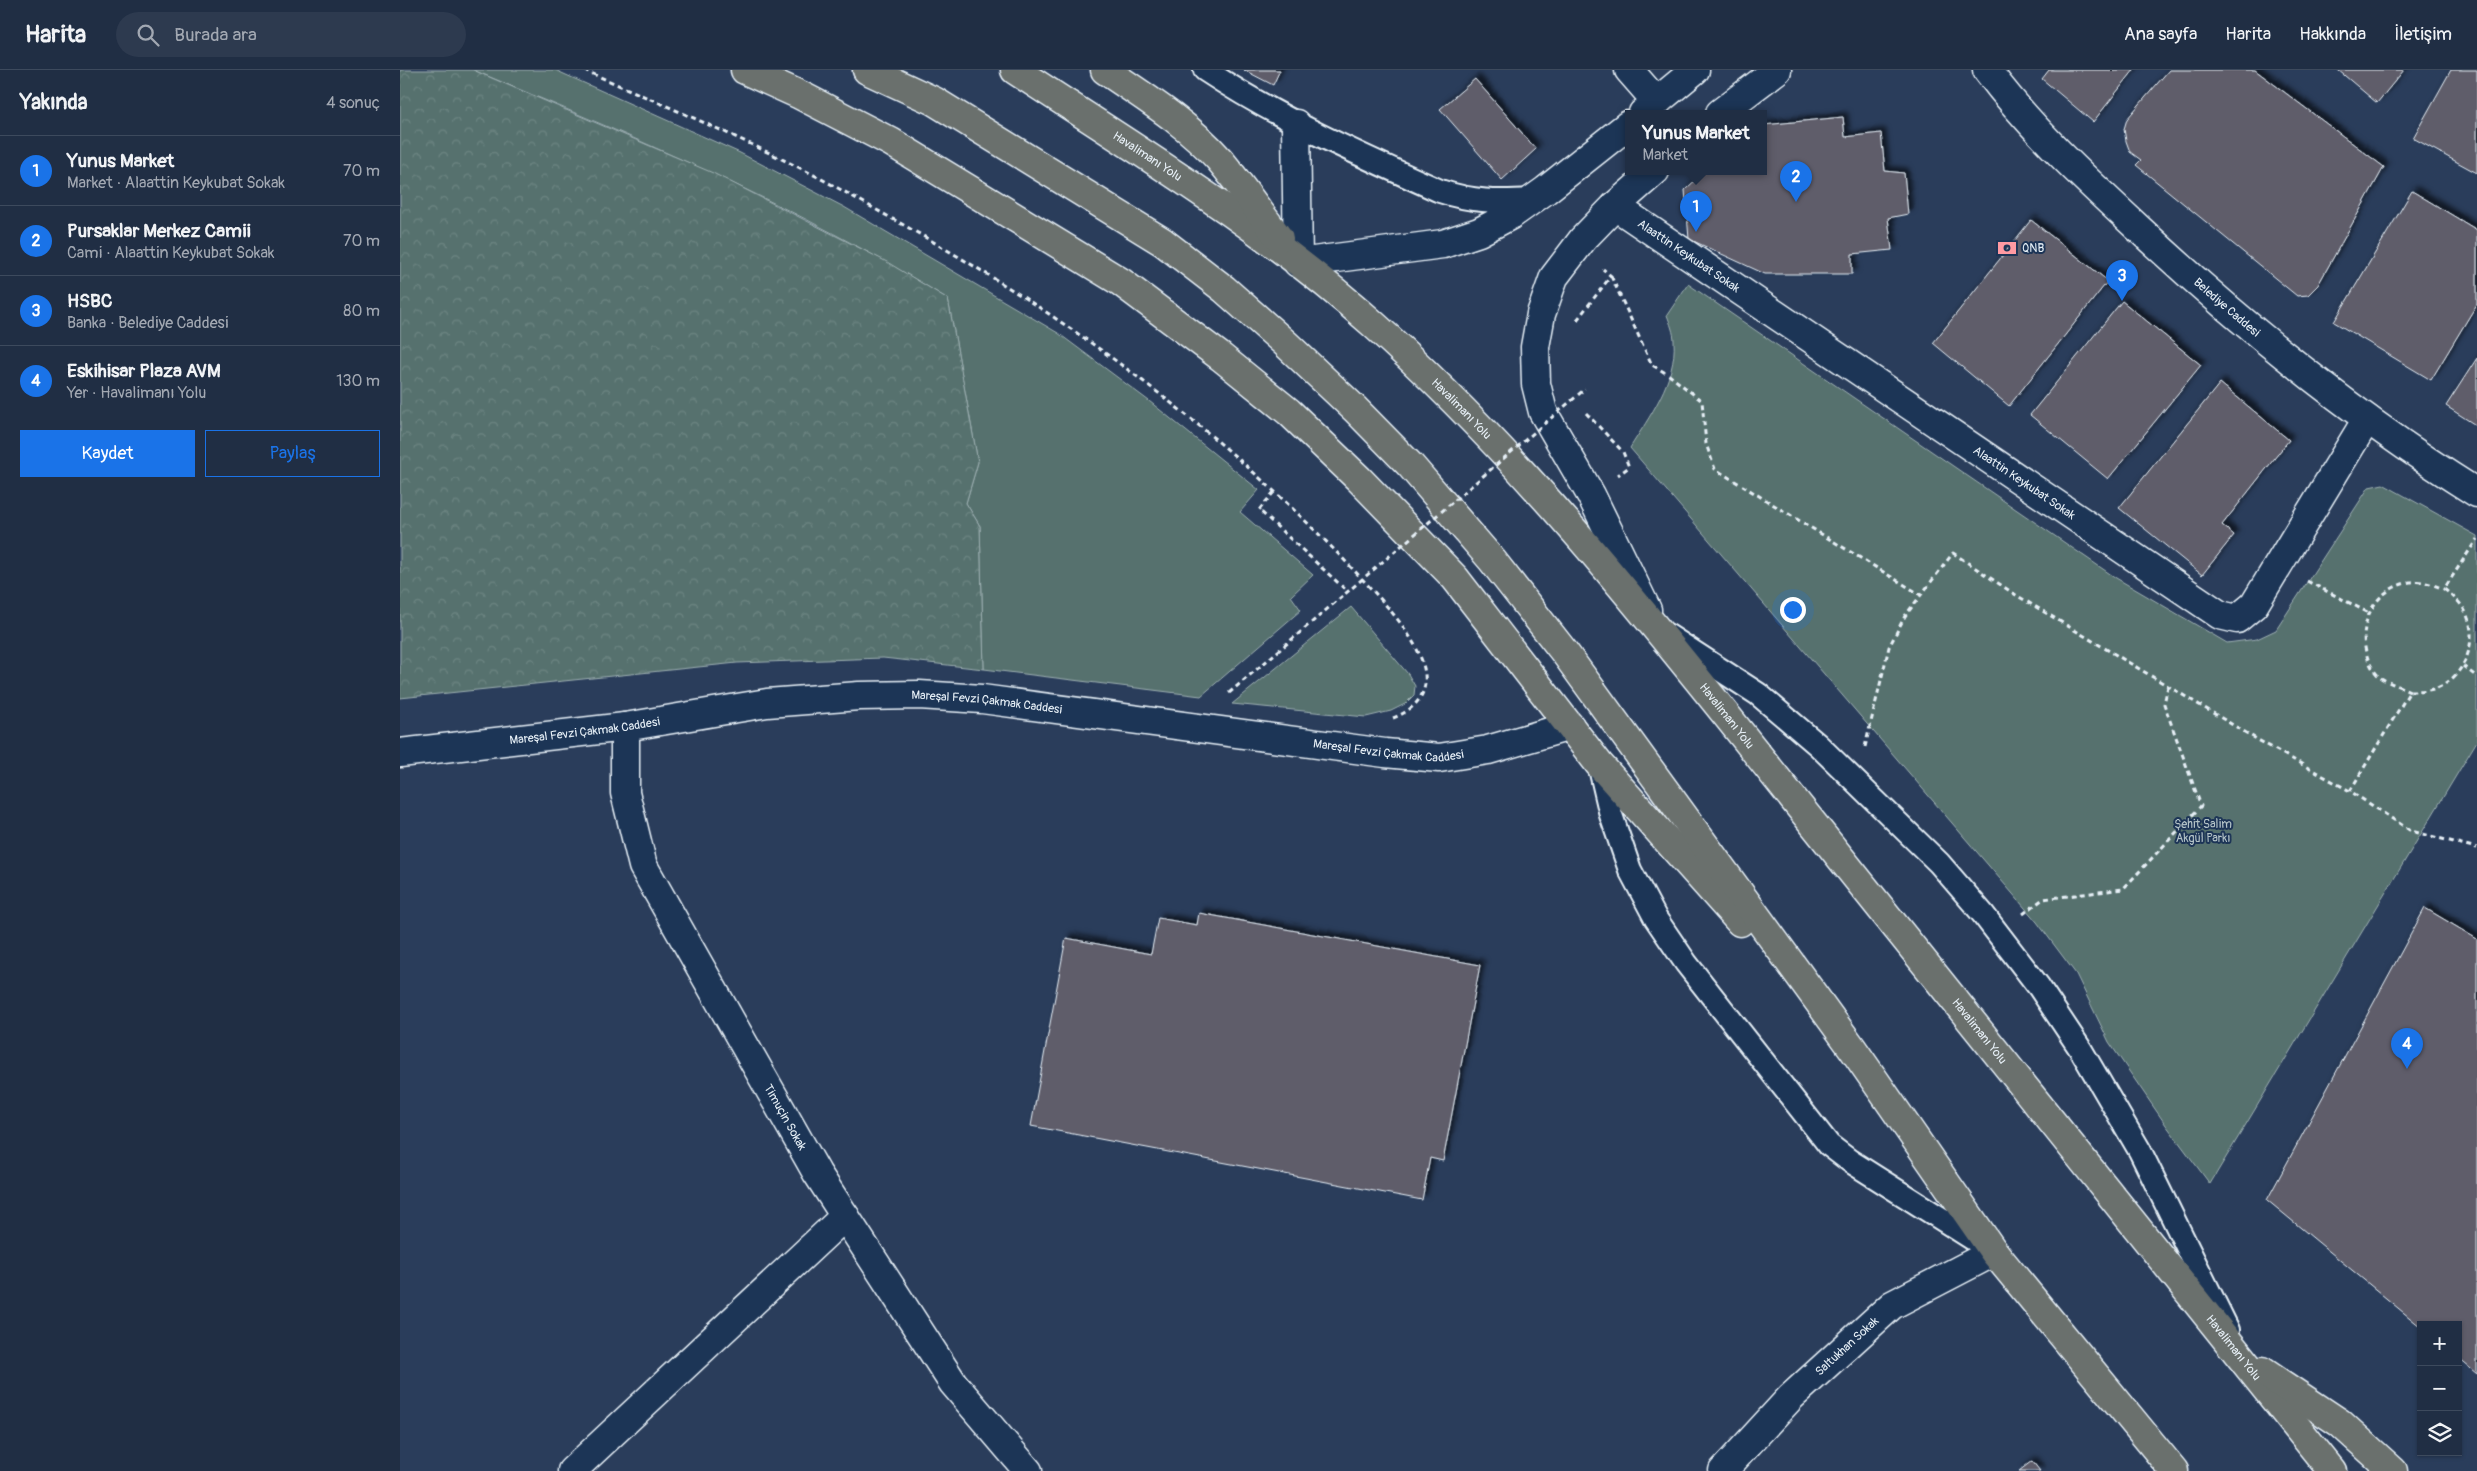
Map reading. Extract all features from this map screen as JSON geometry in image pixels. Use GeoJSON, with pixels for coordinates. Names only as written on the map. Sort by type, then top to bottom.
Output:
{"type":"FeatureCollection","features":[{"type":"Feature","properties":{"kind":"highway"},"geometry":{"type":"LineString","coordinates":[[745,70],[800,95],[891,142],[970,188],[1121,282],[1221,357],[1310,432],[1359,479],[1455,578],[1599,764],[1853,1049]]}},
{"type":"Feature","properties":{"kind":"highway"},"geometry":{"type":"LineString","coordinates":[[867,70],[934,101],[1163,242],[1224,289],[1355,409],[1411,466],[1492,560],[1565,653],[1853,1049],[1994,1252],[2174,1471]]}},
{"type":"Feature","properties":{"kind":"highway","name":"Havalimanı Yolu"},"geometry":{"type":"LineString","coordinates":[[1015,70],[1137,148],[1298,263],[1368,320],[1498,444],[1655,627],[2332,1471]]}},
{"type":"Feature","properties":{"kind":"highway"},"geometry":{"type":"LineString","coordinates":[[1105,70],[1163,110],[1218,159],[1298,263]]}},
{"type":"Feature","properties":{"kind":"highway"},"geometry":{"type":"LineString","coordinates":[[2240,1356],[2340,1423],[2393,1471]]}},
{"type":"Feature","properties":{"kind":"street"},"geometry":{"type":"LineString","coordinates":[[1629,70],[1650,108],[1695,70]]}},
{"type":"Feature","properties":{"kind":"street"},"geometry":{"type":"LineString","coordinates":[[1724,110],[1777,70]]}},
{"type":"Feature","properties":{"kind":"street","name":"Belediye Caddesi"},"geometry":{"type":"LineString","coordinates":[[1975,70],[1995,80],[2088,182],[2156,245],[2276,349],[2367,419],[2477,493]]}},
{"type":"Feature","properties":{"kind":"street"},"geometry":{"type":"LineString","coordinates":[[1296,124],[1298,263],[1443,244],[1479,232],[1511,215],[1580,165],[1625,128]]}},
{"type":"Feature","properties":{"kind":"street"},"geometry":{"type":"LineString","coordinates":[[1650,175],[1615,206],[1583,240],[1554,277],[1541,314],[1538,331],[1536,384],[1543,412],[1591,495],[1655,627]]}},
{"type":"Feature","properties":{"kind":"street","name":"Alaattin Keykubat Sokak"},"geometry":{"type":"LineString","coordinates":[[1615,206],[2220,614],[2237,619],[2254,605],[2367,419]]}},
{"type":"Feature","properties":{"kind":"street","name":"Mareşal Fevzi Çakmak Caddesi"},"geometry":{"type":"LineString","coordinates":[[400,753],[625,727],[767,703],[859,696],[910,695],[982,699],[1385,753],[1439,758],[1488,750],[1570,726]]}},
{"type":"Feature","properties":{"kind":"street","name":"Timuçin Sokak"},"geometry":{"type":"LineString","coordinates":[[625,727],[624,793],[643,866],[817,1173],[953,1382],[1028,1471]]}},
{"type":"Feature","properties":{"kind":"street"},"geometry":{"type":"LineString","coordinates":[[572,1471],[845,1216]]}},
{"type":"Feature","properties":{"kind":"street","name":"Saltukhan Sokak"},"geometry":{"type":"LineString","coordinates":[[1723,1471],[1791,1397],[1892,1305],[1994,1252]]}},
{"type":"Feature","properties":{"kind":"lane"},"geometry":{"type":"LineString","coordinates":[[1206,70],[1235,90],[1296,124],[1440,191],[1465,199],[1489,202],[1531,200]]}},
{"type":"Feature","properties":{"kind":"lane"},"geometry":{"type":"LineString","coordinates":[[1655,627],[1758,694],[1818,745],[1939,863],[1998,933],[2040,987],[2076,1042],[2140,1151],[2240,1356]]}},
{"type":"Feature","properties":{"kind":"lane"},"geometry":{"type":"LineString","coordinates":[[1599,764],[1611,815],[1630,870],[1656,919],[1686,964],[1829,1145],[1850,1161],[1994,1252]]}},
{"type":"Feature","properties":{"kind":"path"},"geometry":{"type":"LineString","coordinates":[[584,70],[800,168],[964,258],[1085,337],[1144,379],[1238,458],[1341,555],[1400,621],[1414,643],[1424,664],[1425,685],[1420,701],[1410,710],[1385,720]]}},
{"type":"Feature","properties":{"kind":"path"},"geometry":{"type":"LineString","coordinates":[[1611,276],[1652,366],[1669,375],[1702,401],[1706,444],[1715,469],[1921,595]]}},
{"type":"Feature","properties":{"kind":"path"},"geometry":{"type":"LineString","coordinates":[[1572,328],[1601,288]]}},
{"type":"Feature","properties":{"kind":"path"},"geometry":{"type":"LineString","coordinates":[[1229,693],[1585,389]]}},
{"type":"Feature","properties":{"kind":"path"},"geometry":{"type":"LineString","coordinates":[[1568,393],[1578,406]]}},
{"type":"Feature","properties":{"kind":"path"},"geometry":{"type":"LineString","coordinates":[[1585,412],[1623,452]]}},
{"type":"Feature","properties":{"kind":"path"},"geometry":{"type":"LineString","coordinates":[[1274,492],[1259,510],[1347,592]]}},
{"type":"Feature","properties":{"kind":"path"},"geometry":{"type":"LineString","coordinates":[[2444,589],[2477,539]]}},
{"type":"Feature","properties":{"kind":"path"},"geometry":{"type":"LineString","coordinates":[[1854,781],[1870,729],[1890,647],[1905,616],[1953,553],[2016,595],[2258,740],[2350,791],[2410,831],[2477,848]]}},
{"type":"Feature","properties":{"kind":"path"},"geometry":{"type":"LineString","coordinates":[[2277,566],[2369,613]]}},
{"type":"Feature","properties":{"kind":"path"},"geometry":{"type":"LineString","coordinates":[[2410,582],[2423,582],[2444,589],[2459,602],[2469,618],[2472,638],[2463,666],[2444,685],[2424,691],[2410,691],[2381,677],[2368,661],[2363,640],[2369,613],[2378,599],[2393,588],[2410,582]]}},
{"type":"Feature","properties":{"kind":"path"},"geometry":{"type":"LineString","coordinates":[[2463,666],[2477,677]]}},
{"type":"Feature","properties":{"kind":"path"},"geometry":{"type":"LineString","coordinates":[[1998,933],[2043,899],[2123,889],[2201,806],[2164,704],[2168,686]]}},
{"type":"Feature","properties":{"kind":"path"},"geometry":{"type":"LineString","coordinates":[[2350,791],[2410,691]]}},
{"type":"Feature","properties":{"kind":"green space"},"geometry":{"type":"Polygon","coordinates":[[[400,70],[473,70],[713,173],[887,262],[948,299],[978,462],[966,503],[980,526],[984,669],[883,658],[737,663],[400,698],[400,70]]]}},
{"type":"Feature","properties":{"kind":"green space"},"geometry":{"type":"Polygon","coordinates":[[[473,70],[555,70],[740,153],[844,207],[1058,333],[1149,401],[1259,490],[1240,512],[1313,575],[1291,596],[1301,610],[1201,696],[984,669],[980,526],[966,503],[978,462],[948,299],[891,265],[833,234],[715,175],[595,121],[473,70]]]}},
{"type":"Feature","properties":{"kind":"green space","name":"Şehit Salim Akgül Parkı"},"geometry":{"type":"Polygon","coordinates":[[[1688,284],[2116,578],[2227,643],[2257,639],[2276,630],[2369,487],[2383,484],[2477,536],[2477,741],[2210,1184],[2166,1125],[2109,1042],[2076,974],[2037,922],[1630,448],[1660,398],[1671,370],[1674,356],[1674,341],[1673,331],[1667,315],[1688,284]]]}},
{"type":"Feature","properties":{"kind":"green space"},"geometry":{"type":"Polygon","coordinates":[[[1351,607],[1408,674],[1415,686],[1414,695],[1405,704],[1391,711],[1366,717],[1232,704],[1351,607]]]}},
{"type":"Feature","properties":{"kind":"building"},"geometry":{"type":"Polygon","coordinates":[[[1244,70],[1280,70],[1273,85],[1244,70]]]}},
{"type":"Feature","properties":{"kind":"building"},"geometry":{"type":"Polygon","coordinates":[[[2049,70],[2110,70],[2112,72],[2114,70],[2134,70],[2093,122],[2042,79],[2049,70]]]}},
{"type":"Feature","properties":{"kind":"building"},"geometry":{"type":"Polygon","coordinates":[[[2169,70],[2255,70],[2384,167],[2318,285],[2308,295],[2297,296],[2136,165],[2141,160],[2130,152],[2126,141],[2124,129],[2127,119],[2169,70]]]}},
{"type":"Feature","properties":{"kind":"building"},"geometry":{"type":"Polygon","coordinates":[[[2338,70],[2404,70],[2377,103],[2338,70]]]}},
{"type":"Feature","properties":{"kind":"building"},"geometry":{"type":"Polygon","coordinates":[[[2451,70],[2477,70],[2477,173],[2413,138],[2451,70]]]}},
{"type":"Feature","properties":{"kind":"building"},"geometry":{"type":"Polygon","coordinates":[[[1475,79],[1536,149],[1502,180],[1440,109],[1475,79]]]}},
{"type":"Feature","properties":{"kind":"building"},"geometry":{"type":"Polygon","coordinates":[[[1843,117],[1845,137],[1881,133],[1885,171],[1904,173],[1908,214],[1888,218],[1892,250],[1852,254],[1852,274],[1765,274],[1689,239],[1685,190],[1701,175],[1767,175],[1767,125],[1843,117]]]}},
{"type":"Feature","properties":{"kind":"building"},"geometry":{"type":"Polygon","coordinates":[[[2412,191],[2477,230],[2477,304],[2431,380],[2334,322],[2412,191]]]}},
{"type":"Feature","properties":{"kind":"building"},"geometry":{"type":"Polygon","coordinates":[[[2031,220],[2108,281],[2009,406],[1933,343],[2031,220]]]}},
{"type":"Feature","properties":{"kind":"building"},"geometry":{"type":"Polygon","coordinates":[[[2122,301],[2201,365],[2108,479],[2030,415],[2122,301]]]}},
{"type":"Feature","properties":{"kind":"building"},"geometry":{"type":"Polygon","coordinates":[[[2477,358],[2477,426],[2446,406],[2477,358]]]}},
{"type":"Feature","properties":{"kind":"building"},"geometry":{"type":"Polygon","coordinates":[[[2220,383],[2289,440],[2222,525],[2234,535],[2202,575],[2119,508],[2220,383]]]}},
{"type":"Feature","properties":{"kind":"building"},"geometry":{"type":"Polygon","coordinates":[[[2425,908],[2477,939],[2477,1374],[2462,1361],[2462,1321],[2417,1321],[2417,1324],[2267,1200],[2425,908]]]}},
{"type":"Feature","properties":{"kind":"building"},"geometry":{"type":"Polygon","coordinates":[[[1199,913],[1480,965],[1443,1161],[1430,1158],[1422,1200],[1031,1126],[1066,938],[1151,954],[1158,918],[1197,925],[1199,913]]]}},
{"type":"Feature","properties":{"kind":"building"},"geometry":{"type":"Polygon","coordinates":[[[2032,1461],[2040,1471],[2019,1471],[2032,1461]]]}},
{"type":"Feature","properties":{"kind":"place","name":"Pursaklar Merkez Camii"},"geometry":{"type":"Point","coordinates":[1796,202]}},
{"type":"Feature","properties":{"kind":"place","name":"Yunus Market"},"geometry":{"type":"Point","coordinates":[1696,232]}},
{"type":"Feature","properties":{"kind":"place","name":"QNB"},"geometry":{"type":"Point","coordinates":[2007,248]}},
{"type":"Feature","properties":{"kind":"place","name":"HSBC"},"geometry":{"type":"Point","coordinates":[2122,301]}},
{"type":"Feature","properties":{"kind":"place","name":"Eskihisar Plaza AVM"},"geometry":{"type":"Point","coordinates":[2407,1069]}}]}
